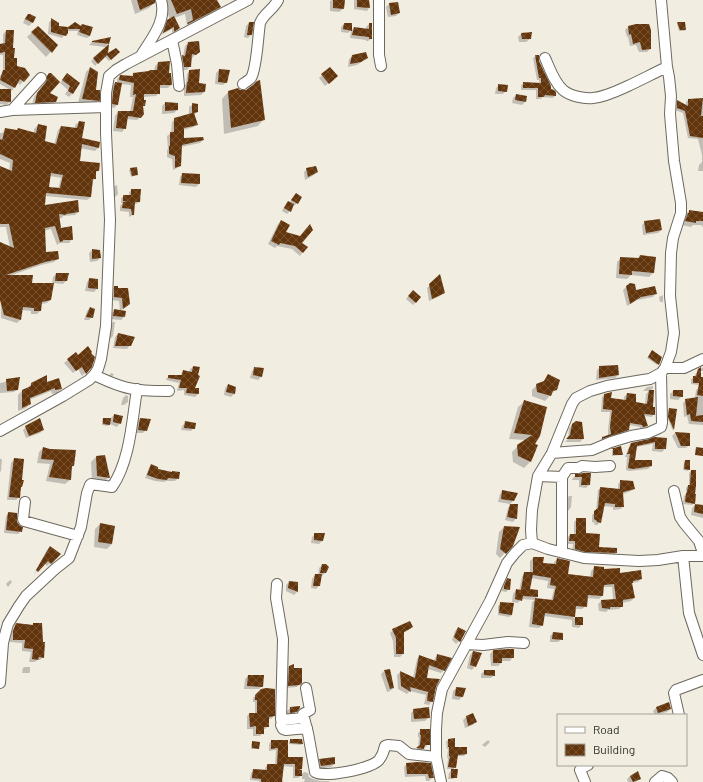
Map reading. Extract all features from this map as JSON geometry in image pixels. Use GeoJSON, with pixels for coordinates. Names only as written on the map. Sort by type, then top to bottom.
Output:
{"type":"FeatureCollection","features":[{"type":"Feature","properties":{"kind":"street"},"geometry":{"type":"LineString","coordinates":[[141,56],[159,25],[163,12],[161,0]]}},
{"type":"Feature","properties":{"kind":"street"},"geometry":{"type":"LineString","coordinates":[[0,431],[89,380],[98,369],[106,326],[110,220],[106,133],[107,88],[109,76],[116,70],[141,56],[248,0]]}},
{"type":"Feature","properties":{"kind":"street"},"geometry":{"type":"LineString","coordinates":[[243,84],[251,78],[252,75],[255,64],[260,23],[264,15],[274,7],[278,0]]}},
{"type":"Feature","properties":{"kind":"street"},"geometry":{"type":"LineString","coordinates":[[380,0],[379,47],[381,66]]}},
{"type":"Feature","properties":{"kind":"street"},"geometry":{"type":"LineString","coordinates":[[552,453],[589,451],[611,442],[648,433],[661,427],[662,423],[663,371],[671,352],[674,333],[670,296],[671,253],[681,203],[674,161],[671,126],[671,96],[661,0]]}},
{"type":"Feature","properties":{"kind":"street"},"geometry":{"type":"LineString","coordinates":[[172,40],[177,64],[179,86]]}},
{"type":"Feature","properties":{"kind":"street"},"geometry":{"type":"LineString","coordinates":[[545,58],[558,84],[563,90],[586,98],[599,97],[614,92],[667,67]]}},
{"type":"Feature","properties":{"kind":"street"},"geometry":{"type":"LineString","coordinates":[[12,110],[42,78]]}},
{"type":"Feature","properties":{"kind":"street"},"geometry":{"type":"LineString","coordinates":[[0,112],[12,110],[106,107]]}},
{"type":"Feature","properties":{"kind":"street"},"geometry":{"type":"LineString","coordinates":[[532,543],[532,510],[538,476],[552,453],[572,404],[576,398],[590,391],[606,386],[643,380],[663,371],[684,368],[703,359]]}},
{"type":"Feature","properties":{"kind":"street"},"geometry":{"type":"LineString","coordinates":[[94,375],[108,382],[122,386],[137,389],[169,391]]}},
{"type":"Feature","properties":{"kind":"street"},"geometry":{"type":"LineString","coordinates":[[0,683],[4,634],[18,606],[26,596],[68,558],[81,527],[87,493],[90,485],[112,487],[116,481],[131,432],[137,389]]}},
{"type":"Feature","properties":{"kind":"street"},"geometry":{"type":"LineString","coordinates":[[562,552],[565,472],[567,468],[566,458]]}},
{"type":"Feature","properties":{"kind":"street"},"geometry":{"type":"LineString","coordinates":[[538,476],[565,472],[582,466],[610,466]]}},
{"type":"Feature","properties":{"kind":"street"},"geometry":{"type":"LineString","coordinates":[[441,782],[436,757],[436,730],[437,712],[442,689],[490,601],[507,563],[514,553],[523,544],[532,543],[548,549],[584,558],[639,561],[703,555],[701,538],[684,523],[680,517],[674,490]]}},
{"type":"Feature","properties":{"kind":"street"},"geometry":{"type":"LineString","coordinates":[[25,502],[24,521],[78,536]]}},
{"type":"Feature","properties":{"kind":"street"},"geometry":{"type":"LineString","coordinates":[[683,556],[690,616],[703,654]]}},
{"type":"Feature","properties":{"kind":"street"},"geometry":{"type":"LineString","coordinates":[[277,584],[276,598],[283,639],[281,720],[305,723]]}},
{"type":"Feature","properties":{"kind":"street"},"geometry":{"type":"LineString","coordinates":[[466,644],[483,645],[506,642],[524,643]]}},
{"type":"Feature","properties":{"kind":"street"},"geometry":{"type":"LineString","coordinates":[[679,714],[674,695],[675,691],[703,680]]}},
{"type":"Feature","properties":{"kind":"street"},"geometry":{"type":"LineString","coordinates":[[306,688],[310,710],[304,713],[305,723],[315,772],[319,774],[345,772],[374,764],[382,757],[386,746],[388,745],[400,746],[409,754],[436,757]]}},
{"type":"Feature","properties":{"kind":"street"},"geometry":{"type":"LineString","coordinates":[[281,725],[283,730],[286,730],[305,723]]}},
{"type":"Feature","properties":{"kind":"street"},"geometry":{"type":"LineString","coordinates":[[585,782],[580,770],[586,766]]}},
{"type":"Feature","properties":{"kind":"street"},"geometry":{"type":"LineString","coordinates":[[655,782],[662,776],[668,778],[672,782]]}},
{"type":"Feature","properties":{"kind":"building"},"geometry":{"type":"Polygon","coordinates":[[[137,0],[155,0],[155,3],[140,10],[137,0]]]}},
{"type":"Feature","properties":{"kind":"building"},"geometry":{"type":"Polygon","coordinates":[[[171,0],[217,0],[221,7],[188,24],[187,23],[193,20],[191,9],[177,14],[171,0]]]}},
{"type":"Feature","properties":{"kind":"building"},"geometry":{"type":"Polygon","coordinates":[[[333,0],[345,0],[344,9],[333,8],[333,0]]]}},
{"type":"Feature","properties":{"kind":"building"},"geometry":{"type":"Polygon","coordinates":[[[357,0],[369,0],[370,8],[357,7],[357,0]]]}},
{"type":"Feature","properties":{"kind":"building"},"geometry":{"type":"Polygon","coordinates":[[[398,2],[400,13],[391,15],[389,3],[398,2]]]}},
{"type":"Feature","properties":{"kind":"building"},"geometry":{"type":"Polygon","coordinates":[[[28,14],[36,17],[33,23],[25,19],[28,14]]]}},
{"type":"Feature","properties":{"kind":"building"},"geometry":{"type":"Polygon","coordinates":[[[174,16],[180,28],[174,32],[174,27],[163,33],[167,20],[174,16]]]}},
{"type":"Feature","properties":{"kind":"building"},"geometry":{"type":"Polygon","coordinates":[[[51,18],[59,23],[59,26],[68,27],[75,22],[81,26],[82,24],[93,27],[90,36],[79,32],[80,29],[68,29],[66,36],[51,32],[51,18]]]}},
{"type":"Feature","properties":{"kind":"building"},"geometry":{"type":"Polygon","coordinates":[[[249,22],[254,22],[252,35],[247,35],[249,22]]]}},
{"type":"Feature","properties":{"kind":"building"},"geometry":{"type":"Polygon","coordinates":[[[677,22],[685,22],[686,30],[680,30],[677,22]]]}},
{"type":"Feature","properties":{"kind":"building"},"geometry":{"type":"Polygon","coordinates":[[[344,23],[352,23],[352,31],[343,29],[344,23]]]}},
{"type":"Feature","properties":{"kind":"building"},"geometry":{"type":"Polygon","coordinates":[[[369,23],[372,23],[372,39],[369,39],[369,37],[352,35],[354,27],[369,29],[369,23]]]}},
{"type":"Feature","properties":{"kind":"building"},"geometry":{"type":"Polygon","coordinates":[[[636,24],[649,24],[651,30],[651,49],[642,50],[640,42],[633,44],[631,34],[629,35],[628,26],[636,24]]]}},
{"type":"Feature","properties":{"kind":"building"},"geometry":{"type":"Polygon","coordinates":[[[38,26],[58,45],[52,53],[31,32],[38,26]]]}},
{"type":"Feature","properties":{"kind":"building"},"geometry":{"type":"Polygon","coordinates":[[[6,30],[14,30],[13,48],[15,48],[14,58],[17,58],[17,66],[25,68],[30,75],[24,82],[20,79],[15,88],[0,80],[3,70],[5,70],[5,52],[0,53],[0,44],[5,43],[6,30]]]}},
{"type":"Feature","properties":{"kind":"building"},"geometry":{"type":"Polygon","coordinates":[[[532,32],[531,39],[522,39],[521,33],[532,32]]]}},
{"type":"Feature","properties":{"kind":"building"},"geometry":{"type":"Polygon","coordinates":[[[111,37],[109,44],[92,42],[92,41],[111,37]]]}},
{"type":"Feature","properties":{"kind":"building"},"geometry":{"type":"Polygon","coordinates":[[[199,41],[200,52],[196,55],[192,54],[191,67],[184,67],[182,55],[185,56],[188,42],[199,41]]]}},
{"type":"Feature","properties":{"kind":"building"},"geometry":{"type":"Polygon","coordinates":[[[109,44],[108,53],[116,48],[120,52],[111,60],[107,55],[98,64],[93,58],[109,44]]]}},
{"type":"Feature","properties":{"kind":"building"},"geometry":{"type":"Polygon","coordinates":[[[366,52],[368,58],[361,62],[350,64],[352,55],[366,52]]]}},
{"type":"Feature","properties":{"kind":"building"},"geometry":{"type":"Polygon","coordinates":[[[535,55],[539,55],[539,61],[551,89],[556,92],[556,96],[545,95],[544,97],[538,97],[538,88],[523,88],[523,82],[541,83],[535,55]]]}},
{"type":"Feature","properties":{"kind":"building"},"geometry":{"type":"Polygon","coordinates":[[[170,61],[169,73],[171,73],[172,85],[160,85],[160,94],[144,94],[144,100],[146,100],[145,106],[143,106],[144,114],[141,118],[128,116],[126,129],[116,128],[118,111],[133,111],[136,94],[133,95],[134,83],[119,80],[120,75],[133,76],[133,73],[157,70],[158,62],[170,61]]]}},
{"type":"Feature","properties":{"kind":"building"},"geometry":{"type":"Polygon","coordinates":[[[90,67],[98,72],[96,90],[100,90],[100,101],[82,99],[90,67]]]}},
{"type":"Feature","properties":{"kind":"building"},"geometry":{"type":"Polygon","coordinates":[[[330,67],[338,76],[329,84],[321,74],[330,67]]]}},
{"type":"Feature","properties":{"kind":"building"},"geometry":{"type":"Polygon","coordinates":[[[200,69],[199,83],[206,84],[205,92],[186,93],[189,70],[200,69]]]}},
{"type":"Feature","properties":{"kind":"building"},"geometry":{"type":"Polygon","coordinates":[[[219,69],[230,70],[227,83],[218,82],[219,69]]]}},
{"type":"Feature","properties":{"kind":"building"},"geometry":{"type":"Polygon","coordinates":[[[49,73],[51,73],[60,82],[50,93],[58,97],[56,102],[35,103],[37,93],[46,82],[49,73]]]}},
{"type":"Feature","properties":{"kind":"building"},"geometry":{"type":"Polygon","coordinates":[[[67,73],[80,83],[73,94],[68,91],[70,86],[62,80],[67,73]]]}},
{"type":"Feature","properties":{"kind":"building"},"geometry":{"type":"Polygon","coordinates":[[[260,80],[265,120],[231,128],[228,91],[238,88],[240,90],[246,90],[260,80]]]}},
{"type":"Feature","properties":{"kind":"building"},"geometry":{"type":"Polygon","coordinates":[[[115,82],[122,83],[118,105],[112,104],[115,82]]]}},
{"type":"Feature","properties":{"kind":"building"},"geometry":{"type":"Polygon","coordinates":[[[498,84],[508,85],[507,92],[498,91],[498,84]]]}},
{"type":"Feature","properties":{"kind":"building"},"geometry":{"type":"Polygon","coordinates":[[[0,89],[11,89],[11,102],[0,101],[0,89]]]}},
{"type":"Feature","properties":{"kind":"building"},"geometry":{"type":"Polygon","coordinates":[[[516,94],[527,96],[526,102],[515,100],[516,94]]]}},
{"type":"Feature","properties":{"kind":"building"},"geometry":{"type":"Polygon","coordinates":[[[703,98],[701,116],[703,116],[703,138],[690,136],[685,111],[677,108],[677,100],[688,106],[688,99],[703,98]]]}},
{"type":"Feature","properties":{"kind":"building"},"geometry":{"type":"Polygon","coordinates":[[[165,102],[178,103],[178,110],[165,111],[165,102]]]}},
{"type":"Feature","properties":{"kind":"building"},"geometry":{"type":"Polygon","coordinates":[[[192,103],[198,104],[198,112],[194,113],[198,125],[184,128],[184,138],[203,137],[204,140],[182,145],[181,166],[175,168],[175,156],[169,154],[170,132],[174,132],[174,118],[192,113],[192,103]]]}},
{"type":"Feature","properties":{"kind":"building"},"geometry":{"type":"Polygon","coordinates":[[[79,121],[85,122],[82,138],[100,142],[99,148],[82,144],[80,161],[100,163],[99,171],[96,171],[96,179],[93,179],[91,197],[46,193],[45,205],[78,200],[79,212],[66,215],[59,214],[61,228],[72,226],[73,240],[63,240],[60,242],[55,226],[45,228],[46,252],[58,251],[59,259],[6,275],[33,275],[32,283],[54,283],[51,300],[42,302],[41,311],[34,311],[34,308],[23,307],[21,320],[4,315],[0,300],[0,242],[14,248],[9,224],[0,224],[0,166],[12,171],[13,160],[0,154],[0,139],[2,140],[5,128],[17,130],[18,128],[36,133],[38,124],[47,126],[45,141],[56,144],[61,126],[77,128],[79,121]],[[51,173],[49,187],[60,188],[63,175],[51,173]]]}},
{"type":"Feature","properties":{"kind":"building"},"geometry":{"type":"Polygon","coordinates":[[[316,166],[318,172],[308,177],[306,168],[316,166]]]}},
{"type":"Feature","properties":{"kind":"building"},"geometry":{"type":"Polygon","coordinates":[[[137,167],[138,175],[132,176],[130,168],[137,167]]]}},
{"type":"Feature","properties":{"kind":"building"},"geometry":{"type":"Polygon","coordinates":[[[182,173],[200,174],[200,184],[181,183],[182,173]]]}},
{"type":"Feature","properties":{"kind":"building"},"geometry":{"type":"Polygon","coordinates":[[[131,189],[141,189],[140,202],[135,202],[134,215],[132,215],[131,209],[122,208],[123,202],[127,201],[123,201],[123,195],[131,195],[131,189]]]}},
{"type":"Feature","properties":{"kind":"building"},"geometry":{"type":"Polygon","coordinates":[[[296,193],[302,197],[298,204],[291,200],[296,193]]]}},
{"type":"Feature","properties":{"kind":"building"},"geometry":{"type":"Polygon","coordinates":[[[288,201],[294,204],[291,212],[284,208],[288,201]]]}},
{"type":"Feature","properties":{"kind":"building"},"geometry":{"type":"Polygon","coordinates":[[[689,210],[703,212],[703,221],[696,221],[696,223],[685,221],[689,210]]]}},
{"type":"Feature","properties":{"kind":"building"},"geometry":{"type":"Polygon","coordinates":[[[660,219],[662,230],[646,233],[644,221],[660,219]]]}},
{"type":"Feature","properties":{"kind":"building"},"geometry":{"type":"Polygon","coordinates":[[[281,220],[290,225],[286,232],[300,236],[310,224],[313,230],[302,243],[308,247],[303,253],[295,246],[280,243],[279,245],[271,241],[281,220]]]}},
{"type":"Feature","properties":{"kind":"building"},"geometry":{"type":"Polygon","coordinates":[[[92,249],[100,250],[101,258],[92,259],[92,249]]]}},
{"type":"Feature","properties":{"kind":"building"},"geometry":{"type":"Polygon","coordinates":[[[640,255],[656,257],[654,273],[632,271],[632,275],[619,274],[620,257],[639,258],[640,255]]]}},
{"type":"Feature","properties":{"kind":"building"},"geometry":{"type":"Polygon","coordinates":[[[56,273],[69,273],[67,281],[55,281],[56,273]]]}},
{"type":"Feature","properties":{"kind":"building"},"geometry":{"type":"Polygon","coordinates":[[[440,274],[445,293],[432,299],[429,284],[440,274]]]}},
{"type":"Feature","properties":{"kind":"building"},"geometry":{"type":"Polygon","coordinates":[[[89,278],[98,279],[98,289],[88,288],[89,278]]]}},
{"type":"Feature","properties":{"kind":"building"},"geometry":{"type":"Polygon","coordinates":[[[630,283],[635,284],[636,290],[655,286],[657,294],[641,297],[630,304],[626,286],[630,283]]]}},
{"type":"Feature","properties":{"kind":"building"},"geometry":{"type":"Polygon","coordinates":[[[114,286],[118,286],[118,288],[128,288],[130,304],[123,309],[122,298],[114,297],[114,286]]]}},
{"type":"Feature","properties":{"kind":"building"},"geometry":{"type":"Polygon","coordinates":[[[413,290],[421,297],[416,303],[408,296],[413,290]]]}},
{"type":"Feature","properties":{"kind":"building"},"geometry":{"type":"Polygon","coordinates":[[[90,307],[95,309],[93,318],[86,317],[90,307]]]}},
{"type":"Feature","properties":{"kind":"building"},"geometry":{"type":"Polygon","coordinates":[[[114,309],[126,311],[125,317],[113,316],[114,309]]]}},
{"type":"Feature","properties":{"kind":"building"},"geometry":{"type":"Polygon","coordinates":[[[118,333],[135,337],[131,346],[115,346],[118,333]]]}},
{"type":"Feature","properties":{"kind":"building"},"geometry":{"type":"Polygon","coordinates":[[[88,346],[92,352],[91,353],[95,357],[92,367],[86,374],[82,367],[76,371],[67,359],[76,352],[78,355],[88,346]]]}},
{"type":"Feature","properties":{"kind":"building"},"geometry":{"type":"Polygon","coordinates":[[[652,350],[662,357],[659,365],[648,357],[652,350]]]}},
{"type":"Feature","properties":{"kind":"building"},"geometry":{"type":"Polygon","coordinates":[[[618,365],[619,375],[599,378],[599,366],[618,365]]]}},
{"type":"Feature","properties":{"kind":"building"},"geometry":{"type":"Polygon","coordinates":[[[193,366],[200,367],[198,375],[200,376],[195,388],[199,388],[199,394],[186,393],[187,388],[179,388],[181,380],[168,378],[168,375],[182,375],[183,370],[192,372],[193,366]]]}},
{"type":"Feature","properties":{"kind":"building"},"geometry":{"type":"Polygon","coordinates":[[[254,367],[264,368],[262,377],[253,375],[254,367]]]}},
{"type":"Feature","properties":{"kind":"building"},"geometry":{"type":"Polygon","coordinates":[[[701,367],[701,377],[703,377],[703,396],[697,395],[699,383],[693,383],[693,376],[696,376],[698,369],[701,367]]]}},
{"type":"Feature","properties":{"kind":"building"},"geometry":{"type":"Polygon","coordinates":[[[548,374],[560,380],[557,390],[553,391],[551,396],[537,392],[536,384],[544,381],[548,374]]]}},
{"type":"Feature","properties":{"kind":"building"},"geometry":{"type":"Polygon","coordinates":[[[47,375],[47,382],[59,378],[62,389],[55,390],[55,388],[30,398],[31,404],[22,408],[22,390],[31,386],[31,383],[47,375]]]}},
{"type":"Feature","properties":{"kind":"building"},"geometry":{"type":"Polygon","coordinates":[[[20,377],[18,390],[7,391],[6,379],[20,377]]]}},
{"type":"Feature","properties":{"kind":"building"},"geometry":{"type":"Polygon","coordinates":[[[228,384],[236,387],[235,394],[226,392],[228,384]]]}},
{"type":"Feature","properties":{"kind":"building"},"geometry":{"type":"Polygon","coordinates":[[[649,390],[654,390],[653,407],[655,407],[655,415],[644,414],[648,426],[643,427],[642,425],[630,423],[629,430],[602,439],[602,437],[611,434],[610,427],[612,410],[603,409],[604,394],[612,392],[611,398],[626,400],[627,393],[636,394],[636,402],[647,404],[649,390]]]}},
{"type":"Feature","properties":{"kind":"building"},"geometry":{"type":"Polygon","coordinates":[[[673,390],[683,390],[683,397],[673,396],[673,390]]]}},
{"type":"Feature","properties":{"kind":"building"},"geometry":{"type":"Polygon","coordinates":[[[698,397],[696,416],[703,415],[703,422],[691,421],[690,414],[687,415],[685,399],[698,397]]]}},
{"type":"Feature","properties":{"kind":"building"},"geometry":{"type":"Polygon","coordinates":[[[524,400],[547,407],[540,436],[535,444],[538,445],[531,462],[518,456],[517,445],[532,435],[514,433],[524,400]]]}},
{"type":"Feature","properties":{"kind":"building"},"geometry":{"type":"Polygon","coordinates":[[[669,408],[677,409],[674,430],[668,417],[669,408]]]}},
{"type":"Feature","properties":{"kind":"building"},"geometry":{"type":"Polygon","coordinates":[[[114,414],[123,416],[121,424],[113,422],[114,414]]]}},
{"type":"Feature","properties":{"kind":"building"},"geometry":{"type":"Polygon","coordinates":[[[40,418],[44,430],[29,436],[25,426],[40,418]]]}},
{"type":"Feature","properties":{"kind":"building"},"geometry":{"type":"Polygon","coordinates":[[[103,418],[111,418],[110,425],[103,424],[103,418]]]}},
{"type":"Feature","properties":{"kind":"building"},"geometry":{"type":"Polygon","coordinates":[[[140,418],[151,419],[147,431],[138,430],[140,418]]]}},
{"type":"Feature","properties":{"kind":"building"},"geometry":{"type":"Polygon","coordinates":[[[185,421],[196,423],[195,429],[184,428],[185,421]]]}},
{"type":"Feature","properties":{"kind":"building"},"geometry":{"type":"Polygon","coordinates":[[[576,421],[582,422],[584,439],[566,439],[570,435],[572,424],[576,421]]]}},
{"type":"Feature","properties":{"kind":"building"},"geometry":{"type":"Polygon","coordinates":[[[675,432],[690,433],[690,446],[681,446],[675,432]]]}},
{"type":"Feature","properties":{"kind":"building"},"geometry":{"type":"Polygon","coordinates":[[[654,437],[667,438],[666,449],[655,449],[655,442],[637,446],[635,460],[652,460],[652,466],[633,469],[628,468],[630,454],[627,454],[631,443],[654,437]]]}},
{"type":"Feature","properties":{"kind":"building"},"geometry":{"type":"Polygon","coordinates":[[[621,446],[623,455],[613,455],[613,449],[610,449],[621,446]]]}},
{"type":"Feature","properties":{"kind":"building"},"geometry":{"type":"Polygon","coordinates":[[[43,447],[50,449],[76,450],[74,466],[72,466],[71,480],[49,477],[54,460],[41,459],[43,447]]]}},
{"type":"Feature","properties":{"kind":"building"},"geometry":{"type":"Polygon","coordinates":[[[696,447],[703,448],[703,456],[695,455],[696,447]]]}},
{"type":"Feature","properties":{"kind":"building"},"geometry":{"type":"Polygon","coordinates":[[[105,455],[110,478],[97,476],[96,456],[105,455]]]}},
{"type":"Feature","properties":{"kind":"building"},"geometry":{"type":"Polygon","coordinates":[[[14,458],[24,459],[22,480],[24,480],[21,487],[20,498],[9,497],[14,458]]]}},
{"type":"Feature","properties":{"kind":"building"},"geometry":{"type":"Polygon","coordinates":[[[685,460],[690,460],[690,470],[684,469],[685,460]]]}},
{"type":"Feature","properties":{"kind":"building"},"geometry":{"type":"Polygon","coordinates":[[[151,464],[158,467],[158,469],[180,472],[179,479],[158,479],[147,475],[151,464]]]}},
{"type":"Feature","properties":{"kind":"building"},"geometry":{"type":"Polygon","coordinates":[[[691,470],[696,470],[695,504],[685,502],[688,485],[690,485],[691,470]]]}},
{"type":"Feature","properties":{"kind":"building"},"geometry":{"type":"Polygon","coordinates":[[[591,473],[590,485],[581,485],[582,477],[575,477],[575,474],[591,473]]]}},
{"type":"Feature","properties":{"kind":"building"},"geometry":{"type":"Polygon","coordinates":[[[620,480],[633,481],[635,489],[623,492],[624,507],[615,507],[615,504],[605,503],[601,523],[597,522],[594,519],[594,511],[598,508],[600,487],[620,489],[620,480]]]}},
{"type":"Feature","properties":{"kind":"building"},"geometry":{"type":"Polygon","coordinates":[[[502,490],[518,493],[514,501],[501,499],[502,490]]]}},
{"type":"Feature","properties":{"kind":"building"},"geometry":{"type":"Polygon","coordinates":[[[510,504],[518,504],[517,519],[507,517],[510,504]]]}},
{"type":"Feature","properties":{"kind":"building"},"geometry":{"type":"Polygon","coordinates":[[[695,504],[703,505],[703,514],[694,512],[695,504]]]}},
{"type":"Feature","properties":{"kind":"building"},"geometry":{"type":"Polygon","coordinates":[[[8,512],[17,513],[17,522],[23,527],[22,532],[6,530],[8,512]]]}},
{"type":"Feature","properties":{"kind":"building"},"geometry":{"type":"Polygon","coordinates":[[[576,518],[586,518],[586,533],[600,534],[599,547],[617,548],[617,553],[585,552],[575,549],[575,541],[569,541],[570,534],[576,534],[576,518]]]}},
{"type":"Feature","properties":{"kind":"building"},"geometry":{"type":"Polygon","coordinates":[[[100,523],[115,526],[112,544],[98,542],[100,523]]]}},
{"type":"Feature","properties":{"kind":"building"},"geometry":{"type":"Polygon","coordinates":[[[504,526],[520,527],[513,546],[506,554],[500,549],[504,526]]]}},
{"type":"Feature","properties":{"kind":"building"},"geometry":{"type":"Polygon","coordinates":[[[314,533],[325,533],[323,541],[314,540],[314,533]]]}},
{"type":"Feature","properties":{"kind":"building"},"geometry":{"type":"Polygon","coordinates":[[[50,546],[61,554],[51,564],[48,561],[38,572],[36,570],[50,546]]]}},
{"type":"Feature","properties":{"kind":"building"},"geometry":{"type":"Polygon","coordinates":[[[533,557],[544,557],[543,563],[556,564],[557,558],[570,561],[568,574],[593,577],[594,566],[604,567],[604,569],[620,568],[620,573],[641,570],[642,579],[633,581],[632,583],[635,598],[623,600],[623,607],[610,607],[610,609],[602,608],[601,600],[616,599],[614,584],[604,585],[603,596],[588,595],[587,607],[576,606],[575,617],[545,613],[543,626],[532,624],[535,598],[553,600],[556,586],[550,585],[551,578],[533,574],[530,589],[538,590],[538,597],[523,596],[522,601],[515,599],[516,589],[521,590],[524,572],[533,572],[533,557]]]}},
{"type":"Feature","properties":{"kind":"building"},"geometry":{"type":"Polygon","coordinates":[[[322,564],[326,564],[329,567],[326,573],[320,573],[322,564]]]}},
{"type":"Feature","properties":{"kind":"building"},"geometry":{"type":"Polygon","coordinates":[[[315,574],[322,574],[320,586],[313,586],[315,574]]]}},
{"type":"Feature","properties":{"kind":"building"},"geometry":{"type":"Polygon","coordinates":[[[507,578],[511,579],[510,590],[504,589],[507,578]]]}},
{"type":"Feature","properties":{"kind":"building"},"geometry":{"type":"Polygon","coordinates":[[[289,581],[298,582],[298,592],[288,588],[289,581]]]}},
{"type":"Feature","properties":{"kind":"building"},"geometry":{"type":"Polygon","coordinates":[[[500,602],[514,603],[512,615],[499,613],[500,602]]]}},
{"type":"Feature","properties":{"kind":"building"},"geometry":{"type":"Polygon","coordinates":[[[575,617],[583,617],[583,625],[575,625],[575,617]]]}},
{"type":"Feature","properties":{"kind":"building"},"geometry":{"type":"Polygon","coordinates":[[[410,621],[413,627],[404,632],[404,654],[396,654],[396,638],[392,629],[410,621]]]}},
{"type":"Feature","properties":{"kind":"building"},"geometry":{"type":"Polygon","coordinates":[[[16,623],[33,625],[33,623],[42,623],[43,642],[45,642],[44,658],[39,657],[38,660],[32,659],[33,649],[24,648],[25,640],[13,640],[13,631],[16,623]]]}},
{"type":"Feature","properties":{"kind":"building"},"geometry":{"type":"Polygon","coordinates":[[[458,627],[466,631],[460,642],[454,637],[458,627]]]}},
{"type":"Feature","properties":{"kind":"building"},"geometry":{"type":"Polygon","coordinates":[[[553,632],[563,633],[563,640],[552,639],[553,632]]]}},
{"type":"Feature","properties":{"kind":"building"},"geometry":{"type":"Polygon","coordinates":[[[514,649],[514,658],[502,658],[502,663],[493,663],[493,650],[514,649]]]}},
{"type":"Feature","properties":{"kind":"building"},"geometry":{"type":"Polygon","coordinates":[[[473,651],[482,653],[476,667],[470,665],[473,651]]]}},
{"type":"Feature","properties":{"kind":"building"},"geometry":{"type":"Polygon","coordinates":[[[437,654],[452,658],[445,671],[429,665],[427,678],[440,679],[436,687],[433,702],[427,701],[428,692],[410,687],[411,692],[401,686],[400,671],[415,678],[419,655],[436,661],[437,654]]]}},
{"type":"Feature","properties":{"kind":"building"},"geometry":{"type":"Polygon","coordinates":[[[294,664],[294,668],[302,668],[302,683],[300,685],[288,686],[289,666],[294,664]]]}},
{"type":"Feature","properties":{"kind":"building"},"geometry":{"type":"Polygon","coordinates":[[[390,669],[394,688],[390,689],[384,670],[390,669]]]}},
{"type":"Feature","properties":{"kind":"building"},"geometry":{"type":"Polygon","coordinates":[[[484,670],[495,670],[495,676],[484,675],[484,670]]]}},
{"type":"Feature","properties":{"kind":"building"},"geometry":{"type":"Polygon","coordinates":[[[248,675],[264,675],[263,687],[247,686],[248,675]]]}},
{"type":"Feature","properties":{"kind":"building"},"geometry":{"type":"Polygon","coordinates":[[[456,687],[466,688],[463,697],[455,696],[456,687]]]}},
{"type":"Feature","properties":{"kind":"building"},"geometry":{"type":"Polygon","coordinates":[[[261,689],[275,689],[275,716],[269,717],[269,727],[264,727],[264,734],[256,734],[256,726],[250,727],[249,713],[257,713],[257,700],[255,700],[255,695],[261,689]]]}},
{"type":"Feature","properties":{"kind":"building"},"geometry":{"type":"Polygon","coordinates":[[[669,702],[671,709],[658,713],[656,707],[669,702]]]}},
{"type":"Feature","properties":{"kind":"building"},"geometry":{"type":"Polygon","coordinates":[[[300,706],[297,712],[290,713],[290,707],[300,706]]]}},
{"type":"Feature","properties":{"kind":"building"},"geometry":{"type":"Polygon","coordinates":[[[429,707],[430,718],[414,719],[413,709],[429,707]]]}},
{"type":"Feature","properties":{"kind":"building"},"geometry":{"type":"Polygon","coordinates":[[[473,713],[477,722],[468,726],[466,716],[473,713]]]}},
{"type":"Feature","properties":{"kind":"building"},"geometry":{"type":"Polygon","coordinates":[[[420,729],[430,729],[430,745],[425,745],[424,749],[416,748],[420,745],[420,729]]]}},
{"type":"Feature","properties":{"kind":"building"},"geometry":{"type":"Polygon","coordinates":[[[455,738],[455,747],[467,747],[467,754],[458,755],[456,768],[448,767],[450,756],[448,739],[455,738]]]}},
{"type":"Feature","properties":{"kind":"building"},"geometry":{"type":"Polygon","coordinates":[[[290,739],[302,739],[303,744],[290,743],[290,739]]]}},
{"type":"Feature","properties":{"kind":"building"},"geometry":{"type":"Polygon","coordinates":[[[271,740],[288,740],[288,757],[303,757],[302,769],[298,769],[302,770],[302,776],[295,776],[295,764],[284,764],[282,782],[261,782],[261,779],[252,778],[253,769],[267,770],[267,764],[277,764],[278,748],[271,749],[271,740]]]}},
{"type":"Feature","properties":{"kind":"building"},"geometry":{"type":"Polygon","coordinates":[[[252,741],[260,742],[259,749],[252,748],[252,741]]]}},
{"type":"Feature","properties":{"kind":"building"},"geometry":{"type":"Polygon","coordinates":[[[335,757],[335,764],[321,766],[319,759],[335,757]]]}},
{"type":"Feature","properties":{"kind":"building"},"geometry":{"type":"Polygon","coordinates":[[[406,763],[431,763],[434,778],[429,778],[428,774],[407,774],[406,763]]]}},
{"type":"Feature","properties":{"kind":"building"},"geometry":{"type":"Polygon","coordinates":[[[451,769],[458,769],[457,778],[451,778],[451,769]]]}},
{"type":"Feature","properties":{"kind":"building"},"geometry":{"type":"Polygon","coordinates":[[[638,771],[641,779],[633,782],[630,776],[638,771]]]}}]}
